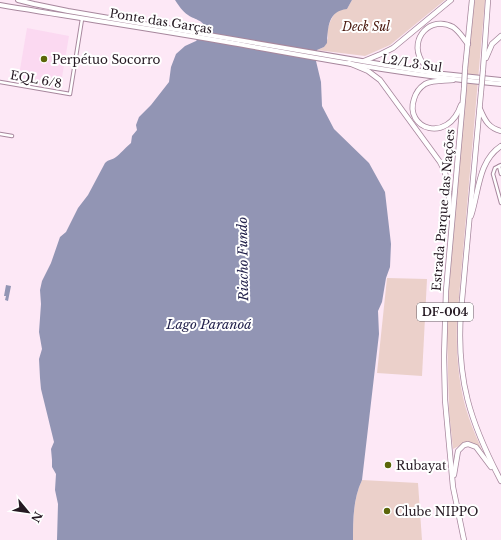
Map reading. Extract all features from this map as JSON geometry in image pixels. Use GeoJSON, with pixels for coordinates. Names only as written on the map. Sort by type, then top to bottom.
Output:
{"type":"FeatureCollection","features":[{"type":"Feature","properties":{"kind":"highway"},"geometry":{"type":"LineString","coordinates":[[364,61],[393,48],[451,0]]}},
{"type":"Feature","properties":{"kind":"highway","name":"Estrada Parque das Nações"},"geometry":{"type":"LineString","coordinates":[[464,540],[452,487],[445,400],[444,357],[446,291],[472,0]]}},
{"type":"Feature","properties":{"kind":"highway","name":"DF-004"},"geometry":{"type":"LineString","coordinates":[[488,0],[459,334],[462,378],[470,410],[479,436],[501,481]]}},
{"type":"Feature","properties":{"kind":"highway"},"geometry":{"type":"LineString","coordinates":[[434,73],[423,63],[417,48],[419,38],[427,28],[440,24],[450,26],[459,33],[468,44]]}},
{"type":"Feature","properties":{"kind":"highway"},"geometry":{"type":"LineString","coordinates":[[483,67],[490,45],[501,36]]}},
{"type":"Feature","properties":{"kind":"highway"},"geometry":{"type":"LineString","coordinates":[[349,63],[368,71],[380,80],[444,169],[448,185],[451,233]]}},
{"type":"Feature","properties":{"kind":"highway"},"geometry":{"type":"LineString","coordinates":[[453,80],[430,83],[419,89],[416,93],[413,102],[413,111],[422,125],[433,129],[440,128],[452,121],[458,111],[464,89]]}},
{"type":"Feature","properties":{"kind":"highway"},"geometry":{"type":"LineString","coordinates":[[479,107],[486,123],[494,129],[501,131]]}},
{"type":"Feature","properties":{"kind":"highway"},"geometry":{"type":"LineString","coordinates":[[468,223],[484,167],[492,154],[501,146]]}},
{"type":"Feature","properties":{"kind":"highway"},"geometry":{"type":"LineString","coordinates":[[452,487],[458,451],[464,445],[468,444],[476,447],[498,476]]}},
{"type":"Feature","properties":{"kind":"main road","name":"Ponte das Garças"},"geometry":{"type":"LineString","coordinates":[[18,0],[63,10],[320,58]]}},
{"type":"Feature","properties":{"kind":"main road","name":"Ponte das Garças"},"geometry":{"type":"LineString","coordinates":[[0,5],[328,55]]}},
{"type":"Feature","properties":{"kind":"main road","name":"L2/L3 Sul"},"geometry":{"type":"LineString","coordinates":[[328,55],[434,73],[501,80]]}},
{"type":"Feature","properties":{"kind":"main road","name":"L2/L3 Sul"},"geometry":{"type":"LineString","coordinates":[[320,58],[453,80],[501,84]]}},
{"type":"Feature","properties":{"kind":"street","name":"EQL 6/8"},"geometry":{"type":"LineString","coordinates":[[0,82],[70,94],[82,18]]}},
{"type":"Feature","properties":{"kind":"street"},"geometry":{"type":"LineString","coordinates":[[0,134],[12,136]]}},
{"type":"Feature","properties":{"kind":"street"},"geometry":{"type":"LineString","coordinates":[[501,174],[500,165],[495,168],[493,174],[501,203]]}},
{"type":"Feature","properties":{"kind":"shaded area","name":"Perpétuo Socorro"},"geometry":{"type":"Polygon","coordinates":[[[27,28],[69,36],[60,89],[18,81],[27,28]]]}},
{"type":"Feature","properties":{"kind":"green space","name":"Deck Sul"},"geometry":{"type":"Polygon","coordinates":[[[352,0],[445,0],[390,45],[365,56],[317,50],[324,47],[328,38],[327,31],[334,14],[341,9],[347,9],[352,0]]]}},
{"type":"Feature","properties":{"kind":"green space"},"geometry":{"type":"Polygon","coordinates":[[[474,0],[485,0],[457,320],[457,345],[458,369],[462,394],[472,427],[484,455],[477,445],[467,442],[453,449],[449,411],[447,334],[449,272],[474,0]]]}},
{"type":"Feature","properties":{"kind":"green space"},"geometry":{"type":"Polygon","coordinates":[[[387,278],[427,279],[422,376],[377,373],[387,278]]]}},
{"type":"Feature","properties":{"kind":"green space","name":"Clube NIPPO"},"geometry":{"type":"Polygon","coordinates":[[[362,480],[418,483],[422,540],[353,540],[353,517],[355,502],[362,480]]]}},
{"type":"Feature","properties":{"kind":"water","name":"Lago Paranoá"},"geometry":{"type":"Polygon","coordinates":[[[175,0],[352,0],[347,9],[341,10],[333,16],[330,21],[327,43],[324,47],[317,50],[316,61],[321,82],[322,106],[334,129],[369,163],[385,192],[391,244],[390,267],[386,278],[382,302],[378,311],[379,334],[362,480],[354,510],[353,540],[57,540],[58,504],[55,490],[56,474],[52,467],[51,449],[54,442],[41,389],[40,378],[39,359],[42,349],[39,332],[41,304],[40,290],[42,281],[51,263],[60,237],[66,232],[78,208],[88,195],[105,163],[116,157],[131,143],[132,136],[137,130],[136,125],[139,117],[151,105],[169,82],[171,67],[176,54],[185,46],[196,41],[205,30],[205,27],[201,22],[186,13],[175,0]]]}},
{"type":"Feature","properties":{"kind":"water"},"geometry":{"type":"Polygon","coordinates":[[[6,285],[11,286],[8,301],[5,300],[6,296],[4,296],[6,285]]]}},
{"type":"Feature","properties":{"kind":"place","name":"Perpétuo Socorro"},"geometry":{"type":"Point","coordinates":[44,59]}},
{"type":"Feature","properties":{"kind":"place","name":"Rubayat"},"geometry":{"type":"Point","coordinates":[388,465]}},
{"type":"Feature","properties":{"kind":"place","name":"Clube NIPPO"},"geometry":{"type":"Point","coordinates":[387,511]}},
{"type":"Feature","properties":{"kind":"water label","name":"Riacho Fundo"},"geometry":{"type":"Point","coordinates":[243,259]}}]}
